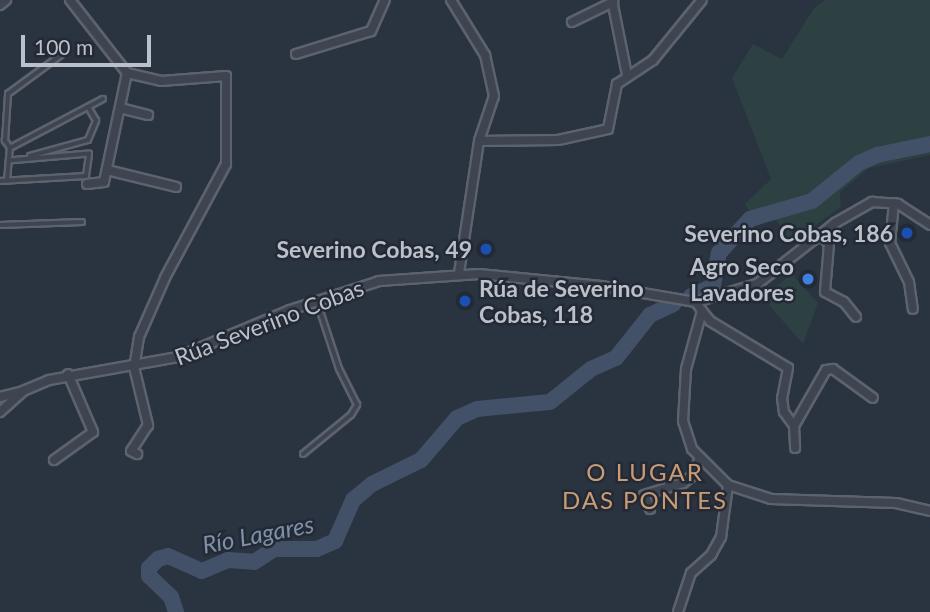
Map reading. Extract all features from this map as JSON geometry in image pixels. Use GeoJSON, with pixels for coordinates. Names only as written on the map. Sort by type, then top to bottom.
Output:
{"type":"FeatureCollection","features":[{"type":"Feature","properties":{"kind":"street"},"geometry":{"type":"LineString","coordinates":[[0,5],[6,0]]}},
{"type":"Feature","properties":{"kind":"street"},"geometry":{"type":"LineString","coordinates":[[70,0],[127,73],[161,80],[226,76],[226,164],[165,278],[139,337],[134,367],[148,420],[131,451],[137,454]]}},
{"type":"Feature","properties":{"kind":"street"},"geometry":{"type":"LineString","coordinates":[[296,54],[371,31],[384,0]]}},
{"type":"Feature","properties":{"kind":"street"},"geometry":{"type":"LineString","coordinates":[[451,0],[485,55],[492,78],[493,102],[479,141],[459,273]]}},
{"type":"Feature","properties":{"kind":"street"},"geometry":{"type":"LineString","coordinates":[[479,141],[558,140],[608,129],[615,89],[627,75],[653,60],[702,0]]}},
{"type":"Feature","properties":{"kind":"street"},"geometry":{"type":"LineString","coordinates":[[572,22],[613,1],[627,75]]}},
{"type":"Feature","properties":{"kind":"street"},"geometry":{"type":"LineString","coordinates":[[87,184],[104,182],[127,73]]}},
{"type":"Feature","properties":{"kind":"street"},"geometry":{"type":"LineString","coordinates":[[120,108],[148,115]]}},
{"type":"Feature","properties":{"kind":"street"},"geometry":{"type":"LineString","coordinates":[[107,170],[176,187]]}},
{"type":"Feature","properties":{"kind":"street","name":"Rúa Severino Cobas"},"geometry":{"type":"LineString","coordinates":[[0,412],[23,391],[68,374],[134,367],[200,350],[316,300],[379,281],[459,273],[696,302],[757,284],[820,234],[872,202],[894,203]]}},
{"type":"Feature","properties":{"kind":"street"},"geometry":{"type":"LineString","coordinates":[[913,309],[909,282],[890,243],[894,203],[930,225]]}},
{"type":"Feature","properties":{"kind":"street"},"geometry":{"type":"LineString","coordinates":[[820,234],[829,244],[825,292],[844,302],[856,317]]}},
{"type":"Feature","properties":{"kind":"street"},"geometry":{"type":"LineString","coordinates":[[696,302],[710,321],[788,368],[782,398],[784,412],[794,426]]}},
{"type":"Feature","properties":{"kind":"street"},"geometry":{"type":"LineString","coordinates":[[702,311],[689,349],[682,403],[688,439],[700,458],[728,485],[771,499],[895,503],[930,510]]}},
{"type":"Feature","properties":{"kind":"street"},"geometry":{"type":"LineString","coordinates":[[795,448],[794,426],[826,370],[833,369],[873,398]]}},
{"type":"Feature","properties":{"kind":"street"},"geometry":{"type":"LineString","coordinates":[[54,460],[93,432],[68,374]]}},
{"type":"Feature","properties":{"kind":"street"},"geometry":{"type":"LineString","coordinates":[[0,397],[23,391]]}},
{"type":"Feature","properties":{"kind":"street"},"geometry":{"type":"LineString","coordinates":[[650,509],[644,495],[683,483],[692,476],[700,458]]}},
{"type":"Feature","properties":{"kind":"street"},"geometry":{"type":"LineString","coordinates":[[678,612],[691,573],[711,555],[721,537],[728,485]]}},
{"type":"Feature","properties":{"kind":"lane"},"geometry":{"type":"LineString","coordinates":[[7,181],[10,148],[5,141],[8,94],[61,55]]}},
{"type":"Feature","properties":{"kind":"lane"},"geometry":{"type":"LineString","coordinates":[[10,148],[89,109],[103,99]]}},
{"type":"Feature","properties":{"kind":"lane"},"geometry":{"type":"LineString","coordinates":[[9,161],[88,139],[96,121],[89,109]]}},
{"type":"Feature","properties":{"kind":"lane"},"geometry":{"type":"LineString","coordinates":[[0,181],[86,176],[89,154],[23,158]]}},
{"type":"Feature","properties":{"kind":"lane"},"geometry":{"type":"LineString","coordinates":[[0,225],[82,222]]}},
{"type":"Feature","properties":{"kind":"lane"},"geometry":{"type":"LineString","coordinates":[[303,454],[351,415],[357,405],[339,369],[316,300]]}},
{"type":"Feature","properties":{"kind":"shaded area"},"geometry":{"type":"Polygon","coordinates":[[[825,0],[930,0],[930,155],[869,168],[840,192],[841,207],[792,242],[775,219],[757,225],[745,204],[771,179],[732,78],[753,44],[782,59],[814,8],[825,0]]]}},
{"type":"Feature","properties":{"kind":"shaded area"},"geometry":{"type":"Polygon","coordinates":[[[792,274],[818,303],[803,344],[762,297],[792,274]]]}},
{"type":"Feature","properties":{"kind":"waterway","name":"Río Lagares"},"geometry":{"type":"LineString","coordinates":[[691,296],[713,286],[719,253],[750,219],[812,201],[859,163],[877,155],[930,144]]}},
{"type":"Feature","properties":{"kind":"waterway","name":"Río Lagares"},"geometry":{"type":"LineString","coordinates":[[176,612],[171,597],[149,576],[149,568],[158,559],[168,556],[202,571],[228,560],[254,562],[274,549],[317,549],[335,541],[353,500],[372,484],[421,460],[457,418],[477,409],[550,402],[591,369],[616,358],[650,315],[674,304]]}},
{"type":"Feature","properties":{"kind":"place","name":"Severino Cobas, 186"},"geometry":{"type":"Point","coordinates":[907,233]}},
{"type":"Feature","properties":{"kind":"place","name":"Severino Cobas, 49"},"geometry":{"type":"Point","coordinates":[486,249]}},
{"type":"Feature","properties":{"kind":"place","name":"Agro Seco Lavadores"},"geometry":{"type":"Point","coordinates":[808,279]}},
{"type":"Feature","properties":{"kind":"place","name":"Rúa de Severino Cobas, 118"},"geometry":{"type":"Point","coordinates":[465,301]}},
{"type":"Feature","properties":{"kind":"district","name":"O LUGAR DAS PONTES"},"geometry":{"type":"Point","coordinates":[645,486]}}]}
